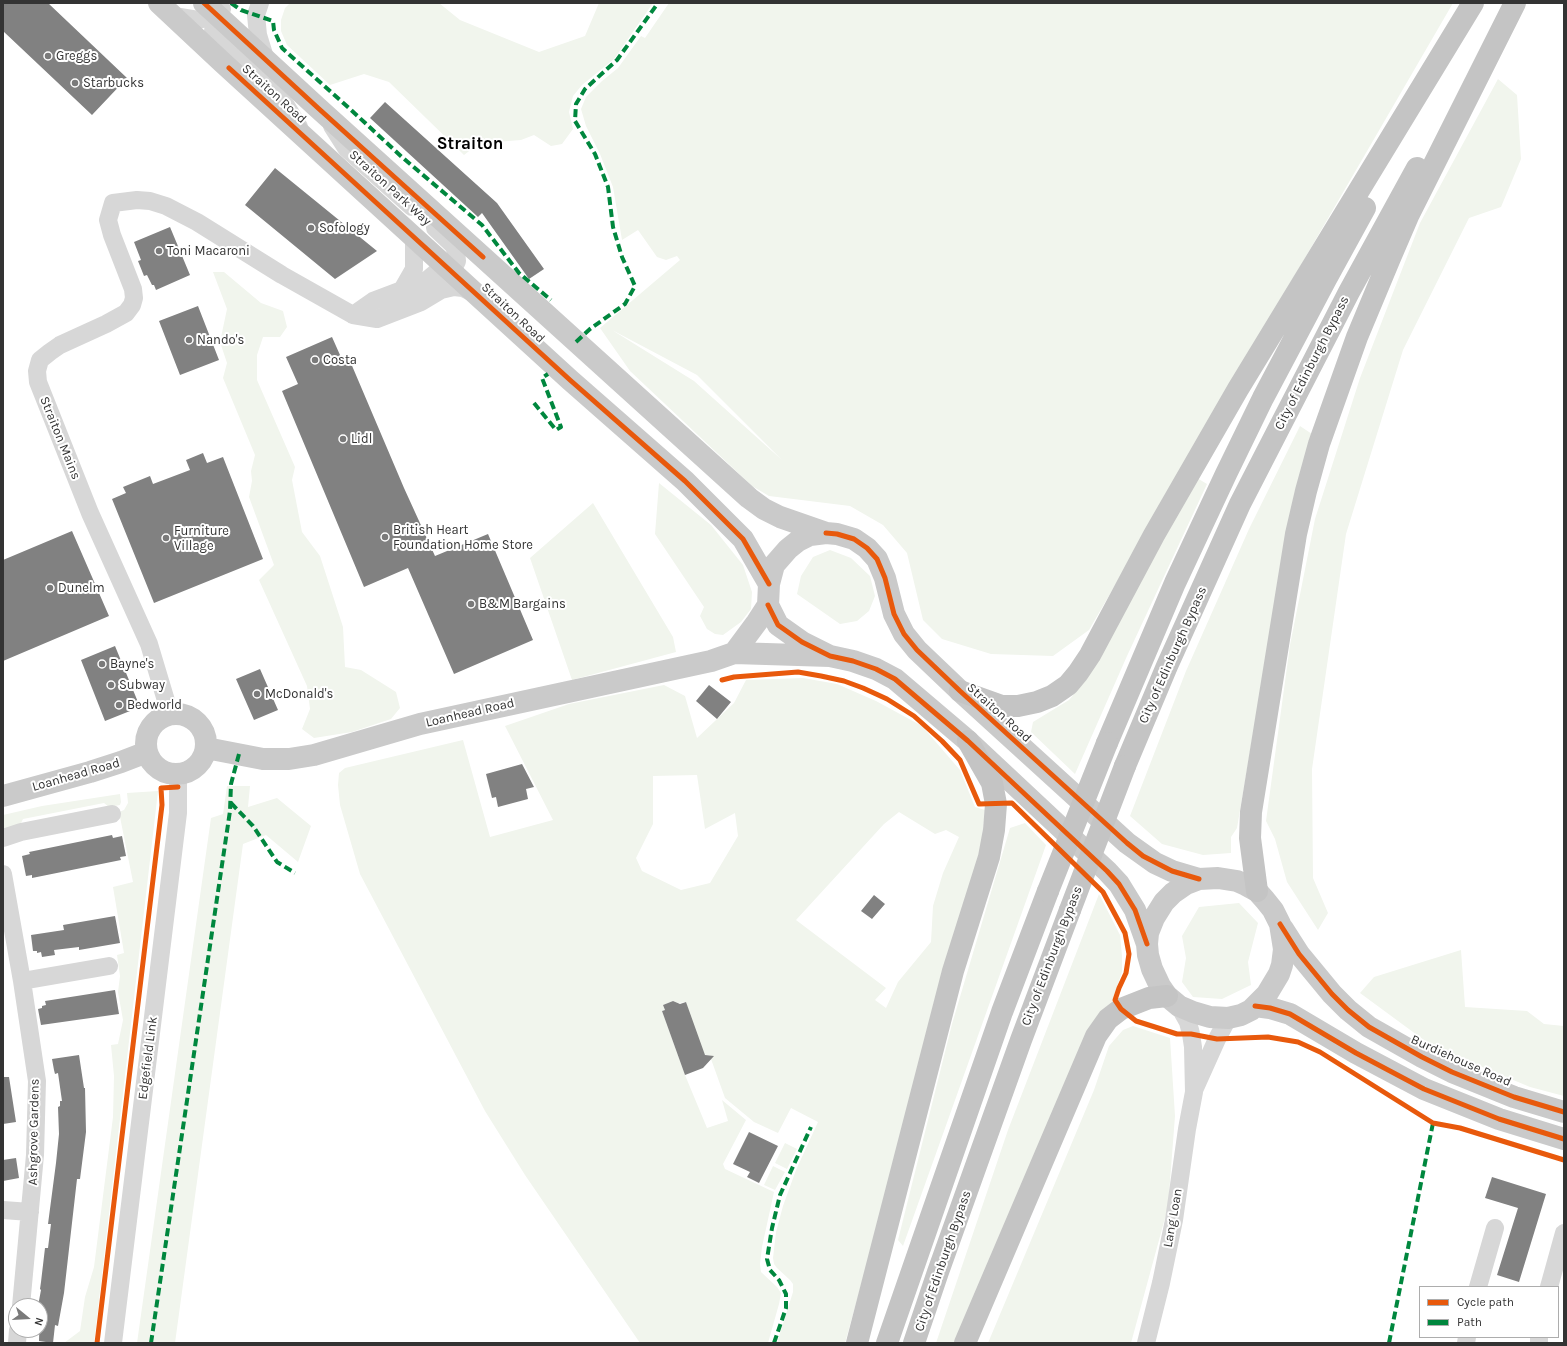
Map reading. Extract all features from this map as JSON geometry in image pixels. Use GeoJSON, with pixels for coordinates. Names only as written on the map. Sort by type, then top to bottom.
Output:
{"type":"FeatureCollection","features":[{"type":"Feature","properties":{"kind":"highway"},"geometry":{"type":"LineString","coordinates":[[960,691],[1002,706],[1018,706],[1037,702],[1052,696],[1068,685],[1078,673],[1090,655],[1154,535],[1238,390],[1473,3]]}},
{"type":"Feature","properties":{"kind":"highway","name":"City of Edinburgh Bypass"},"geometry":{"type":"LineString","coordinates":[[887,1343],[1002,1012],[1107,743],[1175,583],[1263,398],[1326,279],[1480,3]]}},
{"type":"Feature","properties":{"kind":"highway","name":"City of Edinburgh Bypass"},"geometry":{"type":"LineString","coordinates":[[914,1343],[1021,1040],[1125,766],[1167,666],[1240,504],[1359,272],[1511,3]]}},
{"type":"Feature","properties":{"kind":"highway"},"geometry":{"type":"LineString","coordinates":[[1257,891],[1250,838],[1251,812],[1288,576],[1304,498],[1319,444],[1357,337],[1393,250],[1515,3]]}},
{"type":"Feature","properties":{"kind":"highway"},"geometry":{"type":"LineString","coordinates":[[857,1343],[954,971],[990,857],[996,804],[992,783],[968,741]]}},
{"type":"Feature","properties":{"kind":"highway"},"geometry":{"type":"LineString","coordinates":[[965,1343],[1096,1036],[1108,1019],[1120,1009],[1149,998],[1173,1001]]}},
{"type":"Feature","properties":{"kind":"main road","name":"Straiton Road"},"geometry":{"type":"LineString","coordinates":[[217,6],[266,61],[749,498],[764,509],[780,517],[826,533]]}},
{"type":"Feature","properties":{"kind":"main road","name":"Straiton Road"},"geometry":{"type":"LineString","coordinates":[[166,10],[414,236],[451,264],[478,295],[570,380],[685,481],[730,525],[743,539],[769,594],[778,625],[802,642],[830,656],[853,661],[876,669],[895,679],[968,741],[1115,880],[1135,910],[1147,944]]}},
{"type":"Feature","properties":{"kind":"main road","name":"Straiton Road"},"geometry":{"type":"LineString","coordinates":[[769,594],[774,565],[788,549],[798,541],[810,535],[826,533],[837,534],[854,539],[867,548],[877,559],[885,578],[894,614],[904,634],[917,650],[960,691],[1143,856],[1172,871],[1199,879]]}},
{"type":"Feature","properties":{"kind":"main road"},"geometry":{"type":"LineString","coordinates":[[734,653],[757,622],[769,594]]}},
{"type":"Feature","properties":{"kind":"main road","name":"Loanhead Road"},"geometry":{"type":"LineString","coordinates":[[206,748],[263,759],[314,755],[420,724],[711,660],[734,653],[830,656]]}},
{"type":"Feature","properties":{"kind":"main road"},"geometry":{"type":"LineString","coordinates":[[170,714],[189,716],[197,722],[206,739],[206,748],[203,758],[197,766],[178,774],[168,773],[159,768],[151,761],[147,752],[146,744],[151,728],[159,720],[170,714]]}},
{"type":"Feature","properties":{"kind":"main road","name":"Loanhead Road"},"geometry":{"type":"LineString","coordinates":[[3,796],[90,772],[147,752]]}},
{"type":"Feature","properties":{"kind":"main road"},"geometry":{"type":"LineString","coordinates":[[1218,878],[1237,881],[1257,891],[1273,910],[1280,924],[1284,949],[1282,965],[1275,982],[1256,1006],[1241,1015],[1228,1018],[1210,1017],[1193,1012],[1173,1001],[1160,986],[1152,969],[1147,944],[1148,932],[1154,918],[1164,902],[1186,884],[1199,879],[1218,878]]}},
{"type":"Feature","properties":{"kind":"main road","name":"Burdiehouse Road"},"geometry":{"type":"LineString","coordinates":[[1280,924],[1299,954],[1322,983],[1348,1010],[1369,1027],[1452,1072],[1514,1097],[1564,1112]]}},
{"type":"Feature","properties":{"kind":"main road"},"geometry":{"type":"LineString","coordinates":[[1256,1006],[1270,1008],[1290,1014],[1356,1053],[1432,1092],[1499,1119],[1564,1139]]}},
{"type":"Feature","properties":{"kind":"street"},"geometry":{"type":"LineString","coordinates":[[260,3],[256,15],[258,35],[266,61]]}},
{"type":"Feature","properties":{"kind":"street"},"geometry":{"type":"LineString","coordinates":[[166,10],[198,20],[210,17],[217,6]]}},
{"type":"Feature","properties":{"kind":"street"},"geometry":{"type":"LineString","coordinates":[[217,6],[213,32],[216,40],[285,104],[306,138]]}},
{"type":"Feature","properties":{"kind":"street","name":"Straiton Park Way"},"geometry":{"type":"LineString","coordinates":[[326,115],[346,148],[453,245],[456,251],[451,264]]}},
{"type":"Feature","properties":{"kind":"street","name":"Straiton Mains"},"geometry":{"type":"LineString","coordinates":[[170,714],[149,644],[90,513],[38,382],[37,371],[40,360],[60,345],[126,313],[132,305],[134,289],[112,235],[108,220],[113,203],[137,200],[150,201],[166,206],[197,222],[282,275],[353,315]]}},
{"type":"Feature","properties":{"kind":"street","name":"Straiton Park Way"},"geometry":{"type":"LineString","coordinates":[[402,290],[414,269],[414,236]]}},
{"type":"Feature","properties":{"kind":"street"},"geometry":{"type":"LineString","coordinates":[[353,315],[372,301],[426,281],[451,264],[463,253],[483,257]]}},
{"type":"Feature","properties":{"kind":"street"},"geometry":{"type":"LineString","coordinates":[[441,290],[451,264]]}},
{"type":"Feature","properties":{"kind":"street"},"geometry":{"type":"LineString","coordinates":[[353,315],[376,319],[421,302],[441,290],[454,287],[463,288],[478,295]]}},
{"type":"Feature","properties":{"kind":"street","name":"Edgefield Link"},"geometry":{"type":"LineString","coordinates":[[113,1343],[178,813],[178,774]]}},
{"type":"Feature","properties":{"kind":"street"},"geometry":{"type":"LineString","coordinates":[[3,838],[21,832],[112,814]]}},
{"type":"Feature","properties":{"kind":"street","name":"Ashgrove Gardens"},"geometry":{"type":"LineString","coordinates":[[3,874],[22,981],[37,1081],[35,1155],[22,1298]]}},
{"type":"Feature","properties":{"kind":"street"},"geometry":{"type":"LineString","coordinates":[[22,981],[109,966]]}},
{"type":"Feature","properties":{"kind":"street","name":"Lang Loan"},"geometry":{"type":"LineString","coordinates":[[1146,1343],[1161,1283],[1174,1220],[1187,1129],[1194,1092],[1193,1047],[1191,1034],[1188,1022],[1173,1001]]}},
{"type":"Feature","properties":{"kind":"street","name":"Lang Loan"},"geometry":{"type":"LineString","coordinates":[[1194,1092],[1217,1039],[1228,1018]]}},
{"type":"Feature","properties":{"kind":"street"},"geometry":{"type":"LineString","coordinates":[[3,1210],[30,1212]]}},
{"type":"Feature","properties":{"kind":"street"},"geometry":{"type":"LineString","coordinates":[[1480,1286],[1495,1228]]}},
{"type":"Feature","properties":{"kind":"street"},"geometry":{"type":"LineString","coordinates":[[1549,1286],[1564,1235]]}},
{"type":"Feature","properties":{"kind":"shaded area"},"geometry":{"type":"Polygon","coordinates":[[[290,3],[439,3],[460,20],[539,52],[585,36],[599,3],[653,3],[614,59],[582,85],[573,96],[569,112],[573,129],[562,144],[551,146],[534,135],[521,140],[496,142],[486,138],[464,155],[389,82],[364,74],[330,85],[287,45],[281,31],[281,20],[285,8],[290,3]]]}},
{"type":"Feature","properties":{"kind":"shaded area"},"geometry":{"type":"Polygon","coordinates":[[[669,3],[1453,3],[1089,630],[1053,656],[991,654],[942,639],[923,620],[907,553],[883,525],[850,506],[769,496],[752,486],[630,371],[600,328],[680,260],[677,256],[666,260],[657,257],[638,230],[622,240],[613,187],[600,154],[586,126],[581,109],[586,97],[618,68],[641,36],[645,38],[669,3]],[[612,330],[694,381],[782,460],[697,375],[612,330]]]}},
{"type":"Feature","properties":{"kind":"shaded area"},"geometry":{"type":"Polygon","coordinates":[[[1498,79],[1517,95],[1521,159],[1501,207],[1469,218],[1403,350],[1346,534],[1312,769],[1313,878],[1328,913],[1318,930],[1287,882],[1275,839],[1266,821],[1290,645],[1315,519],[1360,378],[1420,223],[1498,79]]]}},
{"type":"Feature","properties":{"kind":"shaded area"},"geometry":{"type":"Polygon","coordinates":[[[213,272],[224,272],[261,303],[283,311],[287,327],[280,337],[263,337],[257,355],[257,380],[295,467],[292,480],[302,532],[320,556],[343,627],[345,667],[361,670],[396,692],[400,708],[391,719],[352,732],[314,738],[302,729],[310,709],[307,686],[259,580],[274,565],[249,497],[252,481],[251,471],[255,455],[223,378],[227,363],[220,342],[227,309],[213,272]]]}},
{"type":"Feature","properties":{"kind":"shaded area"},"geometry":{"type":"Polygon","coordinates":[[[1300,426],[1315,436],[1290,516],[1237,828],[1231,837],[1231,853],[1203,855],[1162,844],[1130,816],[1186,671],[1249,529],[1300,426]]]}},
{"type":"Feature","properties":{"kind":"shaded area"},"geometry":{"type":"Polygon","coordinates":[[[1197,478],[1207,484],[1127,656],[1075,774],[1031,732],[1033,722],[1069,700],[1087,679],[1197,478]]]}},
{"type":"Feature","properties":{"kind":"shaded area"},"geometry":{"type":"Polygon","coordinates":[[[659,483],[711,525],[743,565],[752,592],[751,609],[741,622],[723,635],[715,634],[707,629],[700,616],[704,607],[655,534],[659,483]]]}},
{"type":"Feature","properties":{"kind":"shaded area"},"geometry":{"type":"Polygon","coordinates":[[[593,503],[673,637],[676,652],[572,680],[530,558],[593,503]]]}},
{"type":"Feature","properties":{"kind":"shaded area"},"geometry":{"type":"Polygon","coordinates":[[[830,550],[851,558],[870,576],[875,596],[869,611],[857,621],[840,624],[797,594],[801,576],[813,557],[830,550]]]}},
{"type":"Feature","properties":{"kind":"shaded area"},"geometry":{"type":"Polygon","coordinates":[[[803,678],[837,684],[876,701],[922,726],[960,770],[975,807],[985,810],[980,856],[845,1343],[777,1343],[793,1292],[793,1284],[774,1264],[773,1258],[776,1232],[783,1206],[796,1170],[818,1122],[791,1108],[778,1133],[754,1122],[725,1098],[711,1059],[713,1056],[701,1054],[686,1002],[678,1003],[673,1001],[663,1005],[665,1010],[662,1011],[685,1075],[707,1128],[728,1121],[722,1100],[746,1120],[723,1164],[725,1169],[774,1192],[762,1247],[760,1264],[761,1272],[777,1287],[781,1293],[768,1343],[640,1343],[525,1175],[485,1111],[360,874],[340,805],[338,785],[339,773],[345,768],[463,740],[490,837],[553,820],[505,726],[569,704],[664,685],[685,696],[697,738],[734,703],[746,680],[803,678]],[[697,775],[653,776],[653,824],[636,858],[642,871],[681,890],[710,883],[738,836],[735,813],[705,829],[697,775]],[[899,812],[884,824],[796,920],[886,988],[875,1000],[886,1008],[898,982],[931,942],[933,906],[943,873],[959,837],[946,830],[935,834],[899,812]]]}},
{"type":"Feature","properties":{"kind":"shaded area"},"geometry":{"type":"Polygon","coordinates":[[[227,786],[250,786],[248,807],[277,798],[311,826],[298,862],[266,835],[243,844],[175,1343],[137,1343],[211,818],[223,814],[227,786]]]}},
{"type":"Feature","properties":{"kind":"shaded area"},"geometry":{"type":"Polygon","coordinates":[[[158,791],[94,1343],[64,1343],[80,1331],[85,1297],[94,1267],[113,1117],[114,1076],[111,1045],[118,1044],[123,1020],[118,992],[120,976],[117,955],[124,953],[113,887],[133,882],[119,812],[124,810],[128,803],[127,793],[158,791]]]}},
{"type":"Feature","properties":{"kind":"shaded area"},"geometry":{"type":"Polygon","coordinates":[[[120,794],[120,805],[109,807],[104,803],[23,819],[20,825],[3,830],[3,815],[42,806],[120,794]]]}},
{"type":"Feature","properties":{"kind":"shaded area"},"geometry":{"type":"Polygon","coordinates":[[[1025,823],[1046,845],[903,1246],[898,1240],[952,1024],[1010,828],[1025,823]]]}},
{"type":"Feature","properties":{"kind":"shaded area"},"geometry":{"type":"Polygon","coordinates":[[[1099,894],[1120,935],[1122,956],[1122,972],[1109,1010],[958,1343],[936,1343],[1008,1130],[1099,894]]]}},
{"type":"Feature","properties":{"kind":"shaded area"},"geometry":{"type":"Polygon","coordinates":[[[1239,903],[1258,923],[1248,962],[1251,985],[1222,999],[1193,997],[1182,982],[1186,958],[1182,936],[1199,907],[1239,903]]]}},
{"type":"Feature","properties":{"kind":"shaded area"},"geometry":{"type":"Polygon","coordinates":[[[1461,950],[1465,1007],[1527,1011],[1544,1024],[1564,1026],[1564,1096],[1530,1087],[1432,1046],[1360,993],[1374,977],[1461,950]]]}},
{"type":"Feature","properties":{"kind":"shaded area"},"geometry":{"type":"Polygon","coordinates":[[[1133,1026],[1170,1038],[1175,1116],[1168,1207],[1131,1343],[988,1343],[1094,1090],[1109,1046],[1123,1030],[1133,1026]]]}},
{"type":"Feature","properties":{"kind":"shaded area"},"geometry":{"type":"Polygon","coordinates":[[[785,1143],[797,1149],[787,1169],[775,1163],[785,1143]]]}},
{"type":"Feature","properties":{"kind":"shaded area"},"geometry":{"type":"Polygon","coordinates":[[[773,1166],[785,1172],[775,1190],[764,1185],[773,1166]]]}},
{"type":"Feature","properties":{"kind":"building"},"geometry":{"type":"Polygon","coordinates":[[[3,3],[48,3],[127,78],[92,115],[3,31],[3,3]]]}},
{"type":"Feature","properties":{"kind":"building"},"geometry":{"type":"Polygon","coordinates":[[[385,102],[497,203],[544,269],[529,279],[482,213],[478,217],[370,118],[385,102]]]}},
{"type":"Feature","properties":{"kind":"building","name":"Sofology"},"geometry":{"type":"Polygon","coordinates":[[[275,168],[377,251],[335,279],[245,205],[275,168]]]}},
{"type":"Feature","properties":{"kind":"building","name":"Toni Macaroni"},"geometry":{"type":"Polygon","coordinates":[[[170,227],[190,275],[156,290],[147,275],[144,276],[138,261],[141,260],[134,242],[170,227]]]}},
{"type":"Feature","properties":{"kind":"building","name":"Nando's"},"geometry":{"type":"Polygon","coordinates":[[[198,306],[219,360],[180,375],[159,321],[198,306]]]}},
{"type":"Feature","properties":{"kind":"building"},"geometry":{"type":"Polygon","coordinates":[[[332,337],[344,364],[350,361],[404,488],[435,556],[488,534],[533,640],[454,674],[408,568],[364,587],[282,391],[298,384],[286,357],[332,337]]]}},
{"type":"Feature","properties":{"kind":"building","name":"Furniture Village"},"geometry":{"type":"Polygon","coordinates":[[[203,453],[207,463],[223,457],[263,559],[154,603],[112,499],[126,493],[123,487],[150,476],[153,484],[190,470],[186,460],[203,453]]]}},
{"type":"Feature","properties":{"kind":"building","name":"Dunelm"},"geometry":{"type":"Polygon","coordinates":[[[72,531],[109,616],[3,661],[3,560],[72,531]]]}},
{"type":"Feature","properties":{"kind":"building"},"geometry":{"type":"Polygon","coordinates":[[[115,646],[140,707],[105,721],[81,660],[115,646]]]}},
{"type":"Feature","properties":{"kind":"building","name":"McDonald's"},"geometry":{"type":"Polygon","coordinates":[[[260,669],[278,710],[254,720],[236,679],[260,669]]]}},
{"type":"Feature","properties":{"kind":"building"},"geometry":{"type":"Polygon","coordinates":[[[709,685],[731,702],[717,719],[696,701],[709,685]]]}},
{"type":"Feature","properties":{"kind":"building"},"geometry":{"type":"Polygon","coordinates":[[[522,764],[534,787],[526,789],[528,799],[498,807],[496,797],[492,798],[486,774],[522,764]]]}},
{"type":"Feature","properties":{"kind":"building"},"geometry":{"type":"Polygon","coordinates":[[[112,835],[113,838],[122,836],[126,856],[120,857],[121,860],[32,878],[32,875],[26,876],[22,856],[30,854],[29,852],[112,835]]]}},
{"type":"Feature","properties":{"kind":"building"},"geometry":{"type":"Polygon","coordinates":[[[874,895],[885,904],[872,919],[861,911],[874,895]]]}},
{"type":"Feature","properties":{"kind":"building"},"geometry":{"type":"Polygon","coordinates":[[[115,916],[120,943],[79,950],[79,947],[54,950],[55,955],[42,957],[41,952],[37,953],[37,951],[33,951],[31,935],[64,930],[63,925],[115,916]]]}},
{"type":"Feature","properties":{"kind":"building"},"geometry":{"type":"Polygon","coordinates":[[[115,990],[119,1014],[41,1025],[38,1009],[46,1005],[45,1001],[115,990]]]}},
{"type":"Feature","properties":{"kind":"building"},"geometry":{"type":"Polygon","coordinates":[[[673,1001],[680,1004],[686,1002],[705,1055],[714,1056],[703,1068],[685,1075],[662,1011],[665,1010],[663,1005],[673,1001]]]}},
{"type":"Feature","properties":{"kind":"building"},"geometry":{"type":"Polygon","coordinates":[[[79,1055],[85,1088],[86,1132],[80,1179],[77,1179],[64,1293],[58,1326],[55,1325],[53,1343],[39,1341],[39,1338],[48,1338],[48,1298],[40,1298],[40,1289],[45,1248],[48,1248],[51,1224],[48,1224],[59,1134],[58,1107],[60,1106],[60,1101],[62,1101],[58,1073],[55,1074],[52,1059],[79,1055]]]}},
{"type":"Feature","properties":{"kind":"building"},"geometry":{"type":"Polygon","coordinates":[[[3,1077],[9,1077],[16,1122],[3,1124],[3,1077]]]}},
{"type":"Feature","properties":{"kind":"building"},"geometry":{"type":"Polygon","coordinates":[[[749,1132],[778,1146],[759,1183],[747,1177],[750,1172],[733,1164],[749,1132]]]}},
{"type":"Feature","properties":{"kind":"building"},"geometry":{"type":"Polygon","coordinates":[[[16,1158],[19,1178],[3,1181],[3,1160],[16,1158]]]}},
{"type":"Feature","properties":{"kind":"building"},"geometry":{"type":"Polygon","coordinates":[[[1492,1177],[1546,1194],[1519,1282],[1497,1275],[1518,1208],[1485,1198],[1492,1177]]]}},
{"type":"Feature","properties":{"kind":"marked path"},"geometry":{"type":"LineString","coordinates":[[231,3],[241,10],[273,21],[274,30],[282,48],[403,158],[482,225],[519,273],[551,300]]}},
{"type":"Feature","properties":{"kind":"marked path"},"geometry":{"type":"LineString","coordinates":[[576,342],[590,329],[625,304],[635,286],[622,257],[613,227],[608,187],[595,154],[575,121],[576,104],[585,89],[617,60],[658,3]]}},
{"type":"Feature","properties":{"kind":"marked path"},"geometry":{"type":"LineString","coordinates":[[534,403],[556,430],[561,427],[542,378],[548,374]]}},
{"type":"Feature","properties":{"kind":"marked path"},"geometry":{"type":"LineString","coordinates":[[151,1343],[230,811],[231,784],[239,754]]}},
{"type":"Feature","properties":{"kind":"marked path"},"geometry":{"type":"LineString","coordinates":[[231,803],[253,826],[277,862],[295,873]]}},
{"type":"Feature","properties":{"kind":"marked path"},"geometry":{"type":"LineString","coordinates":[[1389,1343],[1433,1123]]}},
{"type":"Feature","properties":{"kind":"marked path"},"geometry":{"type":"LineString","coordinates":[[774,1343],[786,1308],[786,1294],[779,1280],[770,1270],[767,1259],[772,1228],[780,1195],[811,1127]]}},
{"type":"Feature","properties":{"kind":"cycle path"},"geometry":{"type":"LineString","coordinates":[[204,3],[483,257]]}},
{"type":"Feature","properties":{"kind":"cycle path"},"geometry":{"type":"LineString","coordinates":[[229,68],[570,380],[685,481],[743,539],[769,584]]}},
{"type":"Feature","properties":{"kind":"cycle path"},"geometry":{"type":"LineString","coordinates":[[826,533],[837,534],[854,539],[867,548],[877,559],[885,578],[894,614],[904,634],[917,650],[960,691],[1143,856],[1172,871],[1199,879]]}},
{"type":"Feature","properties":{"kind":"cycle path"},"geometry":{"type":"LineString","coordinates":[[768,605],[778,625],[802,642],[830,656],[853,661],[876,669],[895,679],[968,741],[1119,884],[1135,910],[1147,944]]}},
{"type":"Feature","properties":{"kind":"cycle path"},"geometry":{"type":"LineString","coordinates":[[722,680],[734,677],[798,672],[821,676],[844,681],[863,688],[887,699],[914,716],[942,741],[960,760],[979,804],[1012,803],[1103,892],[1125,933],[1129,954],[1126,973],[1115,1000],[1121,1009],[1136,1021],[1177,1034],[1191,1034],[1217,1039],[1268,1037],[1298,1042],[1320,1052],[1433,1123],[1460,1128],[1564,1160]]}},
{"type":"Feature","properties":{"kind":"cycle path"},"geometry":{"type":"LineString","coordinates":[[97,1343],[162,805],[161,788],[178,787]]}},
{"type":"Feature","properties":{"kind":"cycle path"},"geometry":{"type":"LineString","coordinates":[[1280,924],[1299,954],[1332,994],[1348,1010],[1369,1027],[1452,1072],[1514,1097],[1564,1112]]}},
{"type":"Feature","properties":{"kind":"cycle path"},"geometry":{"type":"LineString","coordinates":[[1255,1006],[1270,1008],[1290,1014],[1356,1053],[1424,1089],[1499,1119],[1564,1139]]}},
{"type":"Feature","properties":{"kind":"place","name":"Greggs"},"geometry":{"type":"Point","coordinates":[48,56]}},
{"type":"Feature","properties":{"kind":"place","name":"Starbucks"},"geometry":{"type":"Point","coordinates":[75,83]}},
{"type":"Feature","properties":{"kind":"place","name":"Sofology"},"geometry":{"type":"Point","coordinates":[311,228]}},
{"type":"Feature","properties":{"kind":"place","name":"Toni Macaroni"},"geometry":{"type":"Point","coordinates":[159,251]}},
{"type":"Feature","properties":{"kind":"place","name":"Nando's"},"geometry":{"type":"Point","coordinates":[189,340]}},
{"type":"Feature","properties":{"kind":"place","name":"Costa"},"geometry":{"type":"Point","coordinates":[315,360]}},
{"type":"Feature","properties":{"kind":"place","name":"Lidl"},"geometry":{"type":"Point","coordinates":[343,439]}},
{"type":"Feature","properties":{"kind":"place","name":"British Heart Foundation Home Store"},"geometry":{"type":"Point","coordinates":[385,537]}},
{"type":"Feature","properties":{"kind":"place","name":"Furniture Village"},"geometry":{"type":"Point","coordinates":[166,538]}},
{"type":"Feature","properties":{"kind":"place","name":"Dunelm"},"geometry":{"type":"Point","coordinates":[50,588]}},
{"type":"Feature","properties":{"kind":"place","name":"B&M Bargains"},"geometry":{"type":"Point","coordinates":[471,604]}},
{"type":"Feature","properties":{"kind":"place","name":"Bayne's"},"geometry":{"type":"Point","coordinates":[102,664]}},
{"type":"Feature","properties":{"kind":"place","name":"Subway"},"geometry":{"type":"Point","coordinates":[111,685]}},
{"type":"Feature","properties":{"kind":"place","name":"McDonald's"},"geometry":{"type":"Point","coordinates":[257,694]}},
{"type":"Feature","properties":{"kind":"place","name":"Bedworld"},"geometry":{"type":"Point","coordinates":[119,705]}},
{"type":"Feature","properties":{"kind":"district","name":"Straiton"},"geometry":{"type":"Point","coordinates":[470,144]}}]}
